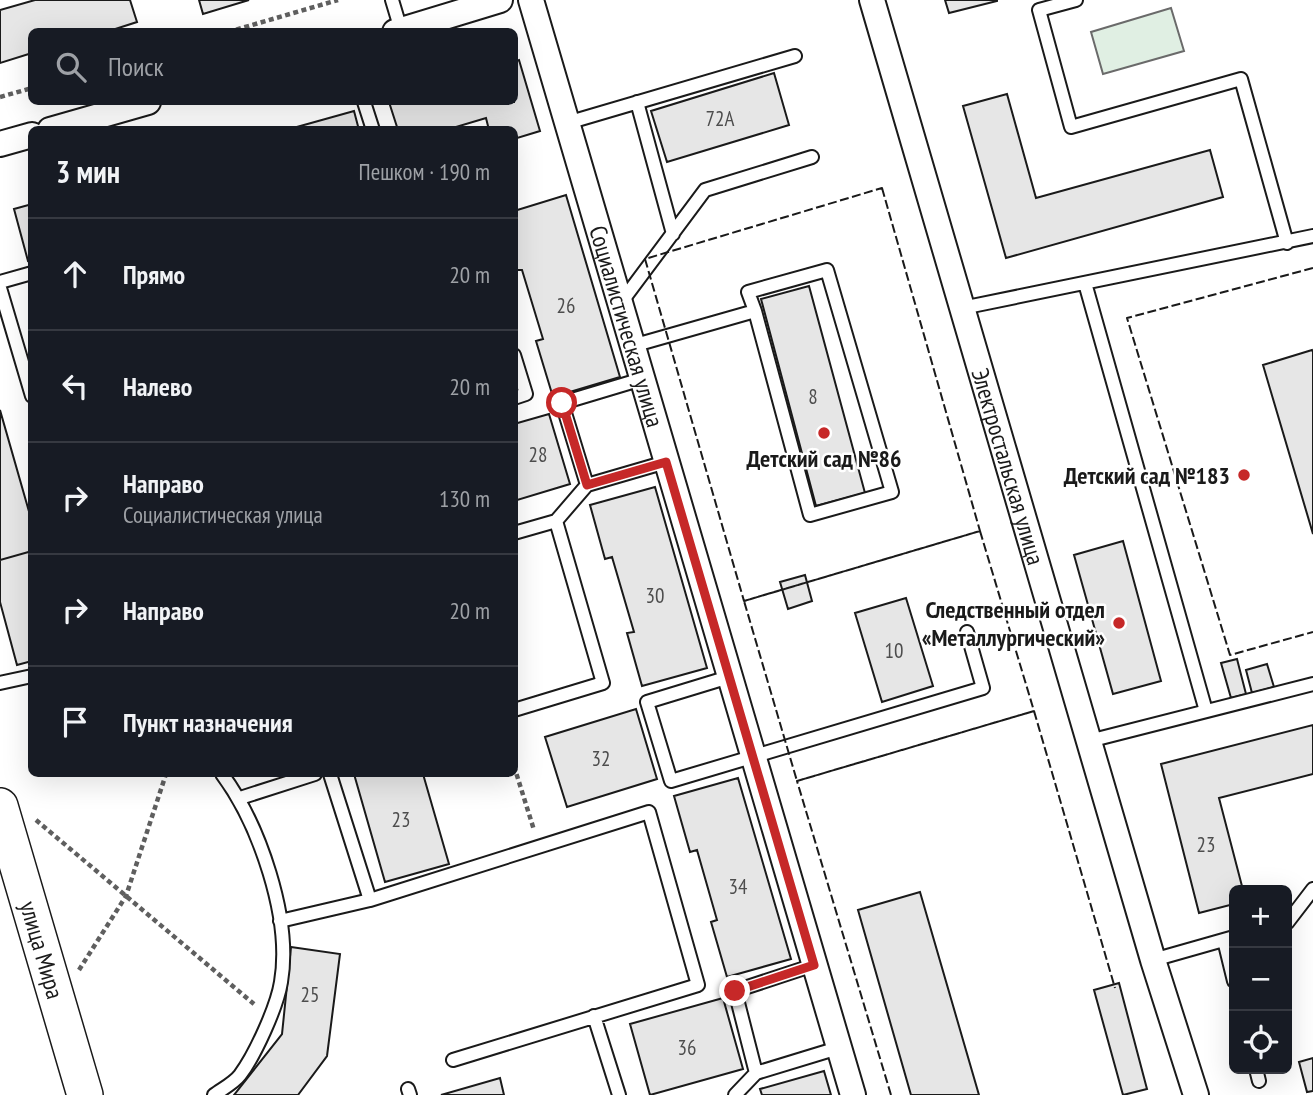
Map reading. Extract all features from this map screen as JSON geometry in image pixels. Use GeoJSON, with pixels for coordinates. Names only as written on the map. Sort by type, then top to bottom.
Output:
{"type":"FeatureCollection","features":[{"type":"Feature","properties":{"kind":"main road","name":"улица Мира"},"geometry":{"type":"LineString","coordinates":[[13,809],[85,1095]]}},
{"type":"Feature","properties":{"kind":"street"},"geometry":{"type":"LineString","coordinates":[[408,28],[500,0]]}},
{"type":"Feature","properties":{"kind":"street","name":"Социалистическая улица"},"geometry":{"type":"LineString","coordinates":[[531,0],[853,1095]]}},
{"type":"Feature","properties":{"kind":"street","name":"Электростальская улица"},"geometry":{"type":"LineString","coordinates":[[872,0],[1153,960],[1196,1095]]}},
{"type":"Feature","properties":{"kind":"street"},"geometry":{"type":"LineString","coordinates":[[64,126],[138,105]]}},
{"type":"Feature","properties":{"kind":"street"},"geometry":{"type":"LineString","coordinates":[[0,144],[28,136]]}},
{"type":"Feature","properties":{"kind":"lane"},"geometry":{"type":"LineString","coordinates":[[392,0],[397,28]]}},
{"type":"Feature","properties":{"kind":"lane"},"geometry":{"type":"LineString","coordinates":[[1076,0],[1039,10],[1071,127],[1241,79],[1287,243]]}},
{"type":"Feature","properties":{"kind":"lane"},"geometry":{"type":"LineString","coordinates":[[567,123],[796,56]]}},
{"type":"Feature","properties":{"kind":"lane"},"geometry":{"type":"LineString","coordinates":[[637,102],[673,234]]}},
{"type":"Feature","properties":{"kind":"lane"},"geometry":{"type":"LineString","coordinates":[[365,105],[372,126]]}},
{"type":"Feature","properties":{"kind":"lane"},"geometry":{"type":"LineString","coordinates":[[620,304],[705,190],[812,157]]}},
{"type":"Feature","properties":{"kind":"lane"},"geometry":{"type":"LineString","coordinates":[[962,308],[1313,236]]}},
{"type":"Feature","properties":{"kind":"lane"},"geometry":{"type":"LineString","coordinates":[[827,270],[892,492],[810,515],[755,312],[748,292],[827,270]]}},
{"type":"Feature","properties":{"kind":"lane"},"geometry":{"type":"LineString","coordinates":[[0,282],[28,274]]}},
{"type":"Feature","properties":{"kind":"lane"},"geometry":{"type":"LineString","coordinates":[[1085,283],[1206,711]]}},
{"type":"Feature","properties":{"kind":"lane"},"geometry":{"type":"LineString","coordinates":[[0,288],[28,382]]}},
{"type":"Feature","properties":{"kind":"lane"},"geometry":{"type":"LineString","coordinates":[[632,346],[755,312]]}},
{"type":"Feature","properties":{"kind":"lane"},"geometry":{"type":"LineString","coordinates":[[518,368],[526,394],[518,397]]}},
{"type":"Feature","properties":{"kind":"lane"},"geometry":{"type":"LineString","coordinates":[[587,485],[562,403],[642,379]]}},
{"type":"Feature","properties":{"kind":"lane"},"geometry":{"type":"LineString","coordinates":[[518,532],[556,521],[587,485],[666,462]]}},
{"type":"Feature","properties":{"kind":"lane"},"geometry":{"type":"LineString","coordinates":[[518,709],[603,683],[556,521]]}},
{"type":"Feature","properties":{"kind":"lane"},"geometry":{"type":"LineString","coordinates":[[730,677],[647,702],[671,781],[984,688],[967,632]]}},
{"type":"Feature","properties":{"kind":"lane"},"geometry":{"type":"LineString","coordinates":[[0,683],[28,677]]}},
{"type":"Feature","properties":{"kind":"lane"},"geometry":{"type":"LineString","coordinates":[[1089,741],[1313,684]]}},
{"type":"Feature","properties":{"kind":"lane"},"geometry":{"type":"LineString","coordinates":[[214,1095],[239,1076],[268,1016],[281,983],[283,938],[266,867],[240,798],[224,777]]}},
{"type":"Feature","properties":{"kind":"lane"},"geometry":{"type":"LineString","coordinates":[[240,798],[306,777]]}},
{"type":"Feature","properties":{"kind":"lane"},"geometry":{"type":"LineString","coordinates":[[331,777],[370,900]]}},
{"type":"Feature","properties":{"kind":"lane"},"geometry":{"type":"LineString","coordinates":[[279,921],[370,900],[649,812],[698,985],[453,1060]]}},
{"type":"Feature","properties":{"kind":"lane"},"geometry":{"type":"LineString","coordinates":[[1292,916],[1313,889]]}},
{"type":"Feature","properties":{"kind":"lane"},"geometry":{"type":"LineString","coordinates":[[1153,960],[1229,939]]}},
{"type":"Feature","properties":{"kind":"lane"},"geometry":{"type":"LineString","coordinates":[[756,1073],[735,991],[814,965]]}},
{"type":"Feature","properties":{"kind":"lane"},"geometry":{"type":"LineString","coordinates":[[594,1016],[619,1095]]}},
{"type":"Feature","properties":{"kind":"lane"},"geometry":{"type":"LineString","coordinates":[[735,1095],[756,1073],[838,1048]]}},
{"type":"Feature","properties":{"kind":"path"},"geometry":{"type":"LineString","coordinates":[[242,28],[338,0]]}},
{"type":"Feature","properties":{"kind":"path"},"geometry":{"type":"LineString","coordinates":[[0,97],[28,89]]}},
{"type":"Feature","properties":{"kind":"path"},"geometry":{"type":"LineString","coordinates":[[75,976],[127,896],[165,777]]}},
{"type":"Feature","properties":{"kind":"path"},"geometry":{"type":"LineString","coordinates":[[518,777],[540,847]]}},
{"type":"Feature","properties":{"kind":"path"},"geometry":{"type":"LineString","coordinates":[[13,809],[127,896],[268,1016]]}},
{"type":"Feature","properties":{"kind":"green space"},"geometry":{"type":"Polygon","coordinates":[[[1171,8],[1184,51],[1103,74],[1091,32],[1171,8]]]}},
{"type":"Feature","properties":{"kind":"building"},"geometry":{"type":"Polygon","coordinates":[[[35,0],[130,0],[137,22],[118,28],[28,28],[28,54],[0,63],[0,10],[35,0]]]}},
{"type":"Feature","properties":{"kind":"building"},"geometry":{"type":"Polygon","coordinates":[[[199,0],[249,0],[203,14],[199,0]]]}},
{"type":"Feature","properties":{"kind":"building"},"geometry":{"type":"Polygon","coordinates":[[[945,0],[997,0],[997,1],[949,13],[945,0]]]}},
{"type":"Feature","properties":{"kind":"building"},"geometry":{"type":"Polygon","coordinates":[[[518,60],[540,131],[518,138],[518,126],[488,126],[486,118],[459,126],[397,126],[390,105],[518,105],[518,60]]]}},
{"type":"Feature","properties":{"kind":"building"},"geometry":{"type":"Polygon","coordinates":[[[774,73],[789,125],[667,162],[651,111],[774,73]]]}},
{"type":"Feature","properties":{"kind":"building"},"geometry":{"type":"Polygon","coordinates":[[[1007,94],[1036,198],[1210,150],[1223,197],[1006,258],[963,106],[1007,94]]]}},
{"type":"Feature","properties":{"kind":"building"},"geometry":{"type":"Polygon","coordinates":[[[354,111],[358,126],[300,126],[354,111]]]}},
{"type":"Feature","properties":{"kind":"building"},"geometry":{"type":"Polygon","coordinates":[[[566,195],[620,377],[553,397],[536,341],[543,339],[522,270],[518,270],[518,210],[566,195]]]}},
{"type":"Feature","properties":{"kind":"building"},"geometry":{"type":"Polygon","coordinates":[[[28,205],[28,261],[14,209],[28,205]]]}},
{"type":"Feature","properties":{"kind":"building"},"geometry":{"type":"Polygon","coordinates":[[[809,286],[865,493],[816,506],[761,299],[809,286]]]}},
{"type":"Feature","properties":{"kind":"building"},"geometry":{"type":"Polygon","coordinates":[[[1312,350],[1313,352],[1313,534],[1263,365],[1312,350]]]}},
{"type":"Feature","properties":{"kind":"building"},"geometry":{"type":"Polygon","coordinates":[[[0,410],[28,508],[28,552],[0,560],[0,410]]]}},
{"type":"Feature","properties":{"kind":"building"},"geometry":{"type":"Polygon","coordinates":[[[549,414],[570,484],[518,500],[518,423],[549,414]]]}},
{"type":"Feature","properties":{"kind":"building"},"geometry":{"type":"Polygon","coordinates":[[[655,487],[707,668],[642,686],[627,633],[634,632],[612,557],[605,559],[590,505],[655,487]]]}},
{"type":"Feature","properties":{"kind":"building"},"geometry":{"type":"Polygon","coordinates":[[[1123,541],[1161,681],[1113,694],[1074,555],[1123,541]]]}},
{"type":"Feature","properties":{"kind":"building"},"geometry":{"type":"Polygon","coordinates":[[[28,552],[28,662],[17,665],[0,602],[0,560],[28,552]]]}},
{"type":"Feature","properties":{"kind":"building"},"geometry":{"type":"Polygon","coordinates":[[[805,575],[812,601],[788,609],[780,582],[805,575]]]}},
{"type":"Feature","properties":{"kind":"building"},"geometry":{"type":"Polygon","coordinates":[[[906,598],[933,686],[882,702],[855,613],[906,598]]]}},
{"type":"Feature","properties":{"kind":"building"},"geometry":{"type":"Polygon","coordinates":[[[1237,659],[1246,694],[1231,698],[1221,663],[1237,659]]]}},
{"type":"Feature","properties":{"kind":"building"},"geometry":{"type":"Polygon","coordinates":[[[1267,664],[1274,687],[1252,693],[1246,670],[1267,664]]]}},
{"type":"Feature","properties":{"kind":"building"},"geometry":{"type":"Polygon","coordinates":[[[636,709],[657,779],[567,807],[545,737],[636,709]]]}},
{"type":"Feature","properties":{"kind":"building"},"geometry":{"type":"Polygon","coordinates":[[[1313,725],[1313,774],[1219,798],[1242,885],[1229,885],[1229,905],[1199,913],[1161,764],[1313,725]]]}},
{"type":"Feature","properties":{"kind":"building"},"geometry":{"type":"Polygon","coordinates":[[[355,777],[424,777],[449,864],[385,882],[355,777]]]}},
{"type":"Feature","properties":{"kind":"building"},"geometry":{"type":"Polygon","coordinates":[[[738,778],[791,959],[727,977],[711,922],[717,920],[697,850],[690,852],[674,796],[738,778]]]}},
{"type":"Feature","properties":{"kind":"building"},"geometry":{"type":"Polygon","coordinates":[[[920,892],[979,1095],[911,1095],[858,910],[920,892]]]}},
{"type":"Feature","properties":{"kind":"building"},"geometry":{"type":"Polygon","coordinates":[[[291,947],[340,954],[327,1056],[298,1095],[234,1095],[282,1034],[291,947]]]}},
{"type":"Feature","properties":{"kind":"building"},"geometry":{"type":"Polygon","coordinates":[[[1119,983],[1147,1089],[1123,1095],[1094,990],[1119,983]]]}},
{"type":"Feature","properties":{"kind":"building"},"geometry":{"type":"Polygon","coordinates":[[[723,998],[743,1069],[650,1095],[630,1024],[723,998]]]}},
{"type":"Feature","properties":{"kind":"building"},"geometry":{"type":"Polygon","coordinates":[[[1313,1058],[1313,1091],[1307,1092],[1299,1062],[1313,1058]]]}},
{"type":"Feature","properties":{"kind":"building"},"geometry":{"type":"Polygon","coordinates":[[[824,1071],[831,1095],[762,1095],[760,1089],[824,1071]]]}},
{"type":"Feature","properties":{"kind":"building"},"geometry":{"type":"Polygon","coordinates":[[[500,1078],[504,1095],[441,1095],[500,1078]]]}},
{"type":"Feature","properties":{"kind":"fence"},"geometry":{"type":"LineString","coordinates":[[882,188],[980,531],[744,601],[645,259],[882,188]]}},
{"type":"Feature","properties":{"kind":"fence"},"geometry":{"type":"LineString","coordinates":[[1313,268],[1127,318],[1230,655],[1313,632]]}},
{"type":"Feature","properties":{"kind":"fence"},"geometry":{"type":"LineString","coordinates":[[980,531],[1034,711],[797,781],[744,601],[980,531]]}},
{"type":"Feature","properties":{"kind":"fence"},"geometry":{"type":"LineString","coordinates":[[891,1095],[797,781],[1034,711],[1115,988]]}},
{"type":"Feature","properties":{"kind":"place","name":"Детский сад №86"},"geometry":{"type":"Point","coordinates":[824,433]}},
{"type":"Feature","properties":{"kind":"place","name":"Детский сад №183"},"geometry":{"type":"Point","coordinates":[1244,475]}},
{"type":"Feature","properties":{"kind":"place","name":"Следственный отдел «Металлургический»"},"geometry":{"type":"Point","coordinates":[1119,623]}},
{"type":"Feature","properties":{"kind":"route"},"geometry":{"type":"LineString","coordinates":[[562,403],[587,485],[666,462],[814,965],[735,991]]}}]}
